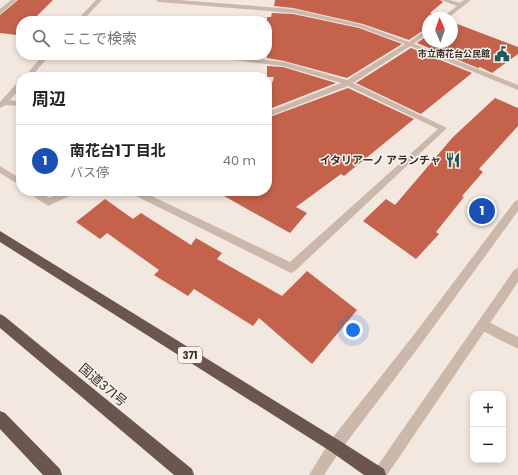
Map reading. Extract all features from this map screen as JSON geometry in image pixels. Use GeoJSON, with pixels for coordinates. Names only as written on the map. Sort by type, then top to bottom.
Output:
{"type":"FeatureCollection","features":[{"type":"Feature","properties":{"kind":"highway","name":"371"},"geometry":{"type":"LineString","coordinates":[[0,236],[335,446],[378,475]]}},
{"type":"Feature","properties":{"kind":"highway","name":"国道371号"},"geometry":{"type":"LineString","coordinates":[[0,320],[186,475]]}},
{"type":"Feature","properties":{"kind":"highway"},"geometry":{"type":"LineString","coordinates":[[0,418],[54,475]]}},
{"type":"Feature","properties":{"kind":"street"},"geometry":{"type":"LineString","coordinates":[[0,12],[14,0]]}},
{"type":"Feature","properties":{"kind":"street"},"geometry":{"type":"LineString","coordinates":[[84,16],[99,0]]}},
{"type":"Feature","properties":{"kind":"street"},"geometry":{"type":"LineString","coordinates":[[159,0],[293,11],[361,26],[410,44],[518,88]]}},
{"type":"Feature","properties":{"kind":"street"},"geometry":{"type":"LineString","coordinates":[[444,0],[461,5]]}},
{"type":"Feature","properties":{"kind":"street"},"geometry":{"type":"LineString","coordinates":[[452,12],[468,0]]}},
{"type":"Feature","properties":{"kind":"street"},"geometry":{"type":"LineString","coordinates":[[272,113],[348,83],[410,44],[422,35]]}},
{"type":"Feature","properties":{"kind":"street"},"geometry":{"type":"LineString","coordinates":[[32,72],[42,60]]}},
{"type":"Feature","properties":{"kind":"street"},"geometry":{"type":"LineString","coordinates":[[143,196],[290,268],[443,128],[348,83],[284,64],[250,60]]}},
{"type":"Feature","properties":{"kind":"street"},"geometry":{"type":"LineString","coordinates":[[2,104],[16,89]]}},
{"type":"Feature","properties":{"kind":"street"},"geometry":{"type":"LineString","coordinates":[[2,104],[16,104]]}},
{"type":"Feature","properties":{"kind":"street"},"geometry":{"type":"LineString","coordinates":[[0,169],[16,180]]}},
{"type":"Feature","properties":{"kind":"street"},"geometry":{"type":"LineString","coordinates":[[39,196],[48,202],[62,196]]}},
{"type":"Feature","properties":{"kind":"street"},"geometry":{"type":"LineString","coordinates":[[316,475],[335,446],[420,336],[518,204]]}},
{"type":"Feature","properties":{"kind":"street"},"geometry":{"type":"LineString","coordinates":[[378,475],[518,273]]}},
{"type":"Feature","properties":{"kind":"street"},"geometry":{"type":"LineString","coordinates":[[482,325],[518,343]]}},
{"type":"Feature","properties":{"kind":"building"},"geometry":{"type":"Polygon","coordinates":[[[18,0],[53,0],[37,16],[16,16],[16,35],[0,33],[0,15],[18,0]]]}},
{"type":"Feature","properties":{"kind":"building"},"geometry":{"type":"Polygon","coordinates":[[[275,0],[440,0],[443,2],[431,12],[422,12],[422,31],[409,40],[363,24],[293,8],[274,6],[275,0]]]}},
{"type":"Feature","properties":{"kind":"building"},"geometry":{"type":"Polygon","coordinates":[[[272,13],[293,14],[359,28],[402,44],[347,78],[272,59],[272,13]]]}},
{"type":"Feature","properties":{"kind":"building"},"geometry":{"type":"Polygon","coordinates":[[[458,24],[518,47],[518,54],[492,73],[480,67],[478,68],[429,48],[458,48],[458,24]]]}},
{"type":"Feature","properties":{"kind":"building"},"geometry":{"type":"Polygon","coordinates":[[[422,39],[422,45],[417,43],[422,39]]]}},
{"type":"Feature","properties":{"kind":"building"},"geometry":{"type":"Polygon","coordinates":[[[411,48],[472,73],[421,114],[356,83],[411,48]]]}},
{"type":"Feature","properties":{"kind":"building"},"geometry":{"type":"Polygon","coordinates":[[[267,66],[283,67],[336,83],[272,108],[272,83],[274,77],[272,77],[272,72],[267,72],[267,66]]]}},
{"type":"Feature","properties":{"kind":"building"},"geometry":{"type":"Polygon","coordinates":[[[348,88],[414,119],[344,176],[341,174],[296,207],[307,213],[290,233],[224,196],[272,196],[272,116],[348,88]]]}},
{"type":"Feature","properties":{"kind":"building"},"geometry":{"type":"Polygon","coordinates":[[[495,98],[518,108],[518,126],[479,169],[483,172],[462,196],[464,197],[436,232],[439,234],[416,259],[363,221],[386,199],[395,205],[453,137],[495,98]]]}},
{"type":"Feature","properties":{"kind":"building"},"geometry":{"type":"Polygon","coordinates":[[[105,199],[133,219],[141,213],[191,245],[196,238],[222,253],[217,259],[282,296],[307,271],[357,310],[312,364],[259,318],[253,326],[194,289],[188,296],[154,275],[159,270],[107,233],[100,239],[76,222],[105,199]]]}},
{"type":"Feature","properties":{"kind":"place","name":"市立南花台公民館"},"geometry":{"type":"Point","coordinates":[502,54]}},
{"type":"Feature","properties":{"kind":"place","name":"イタリアーノ アランチャ"},"geometry":{"type":"Point","coordinates":[453,160]}},
{"type":"Feature","properties":{"kind":"place","name":"南花台1丁目北"},"geometry":{"type":"Point","coordinates":[482,211]}}]}
